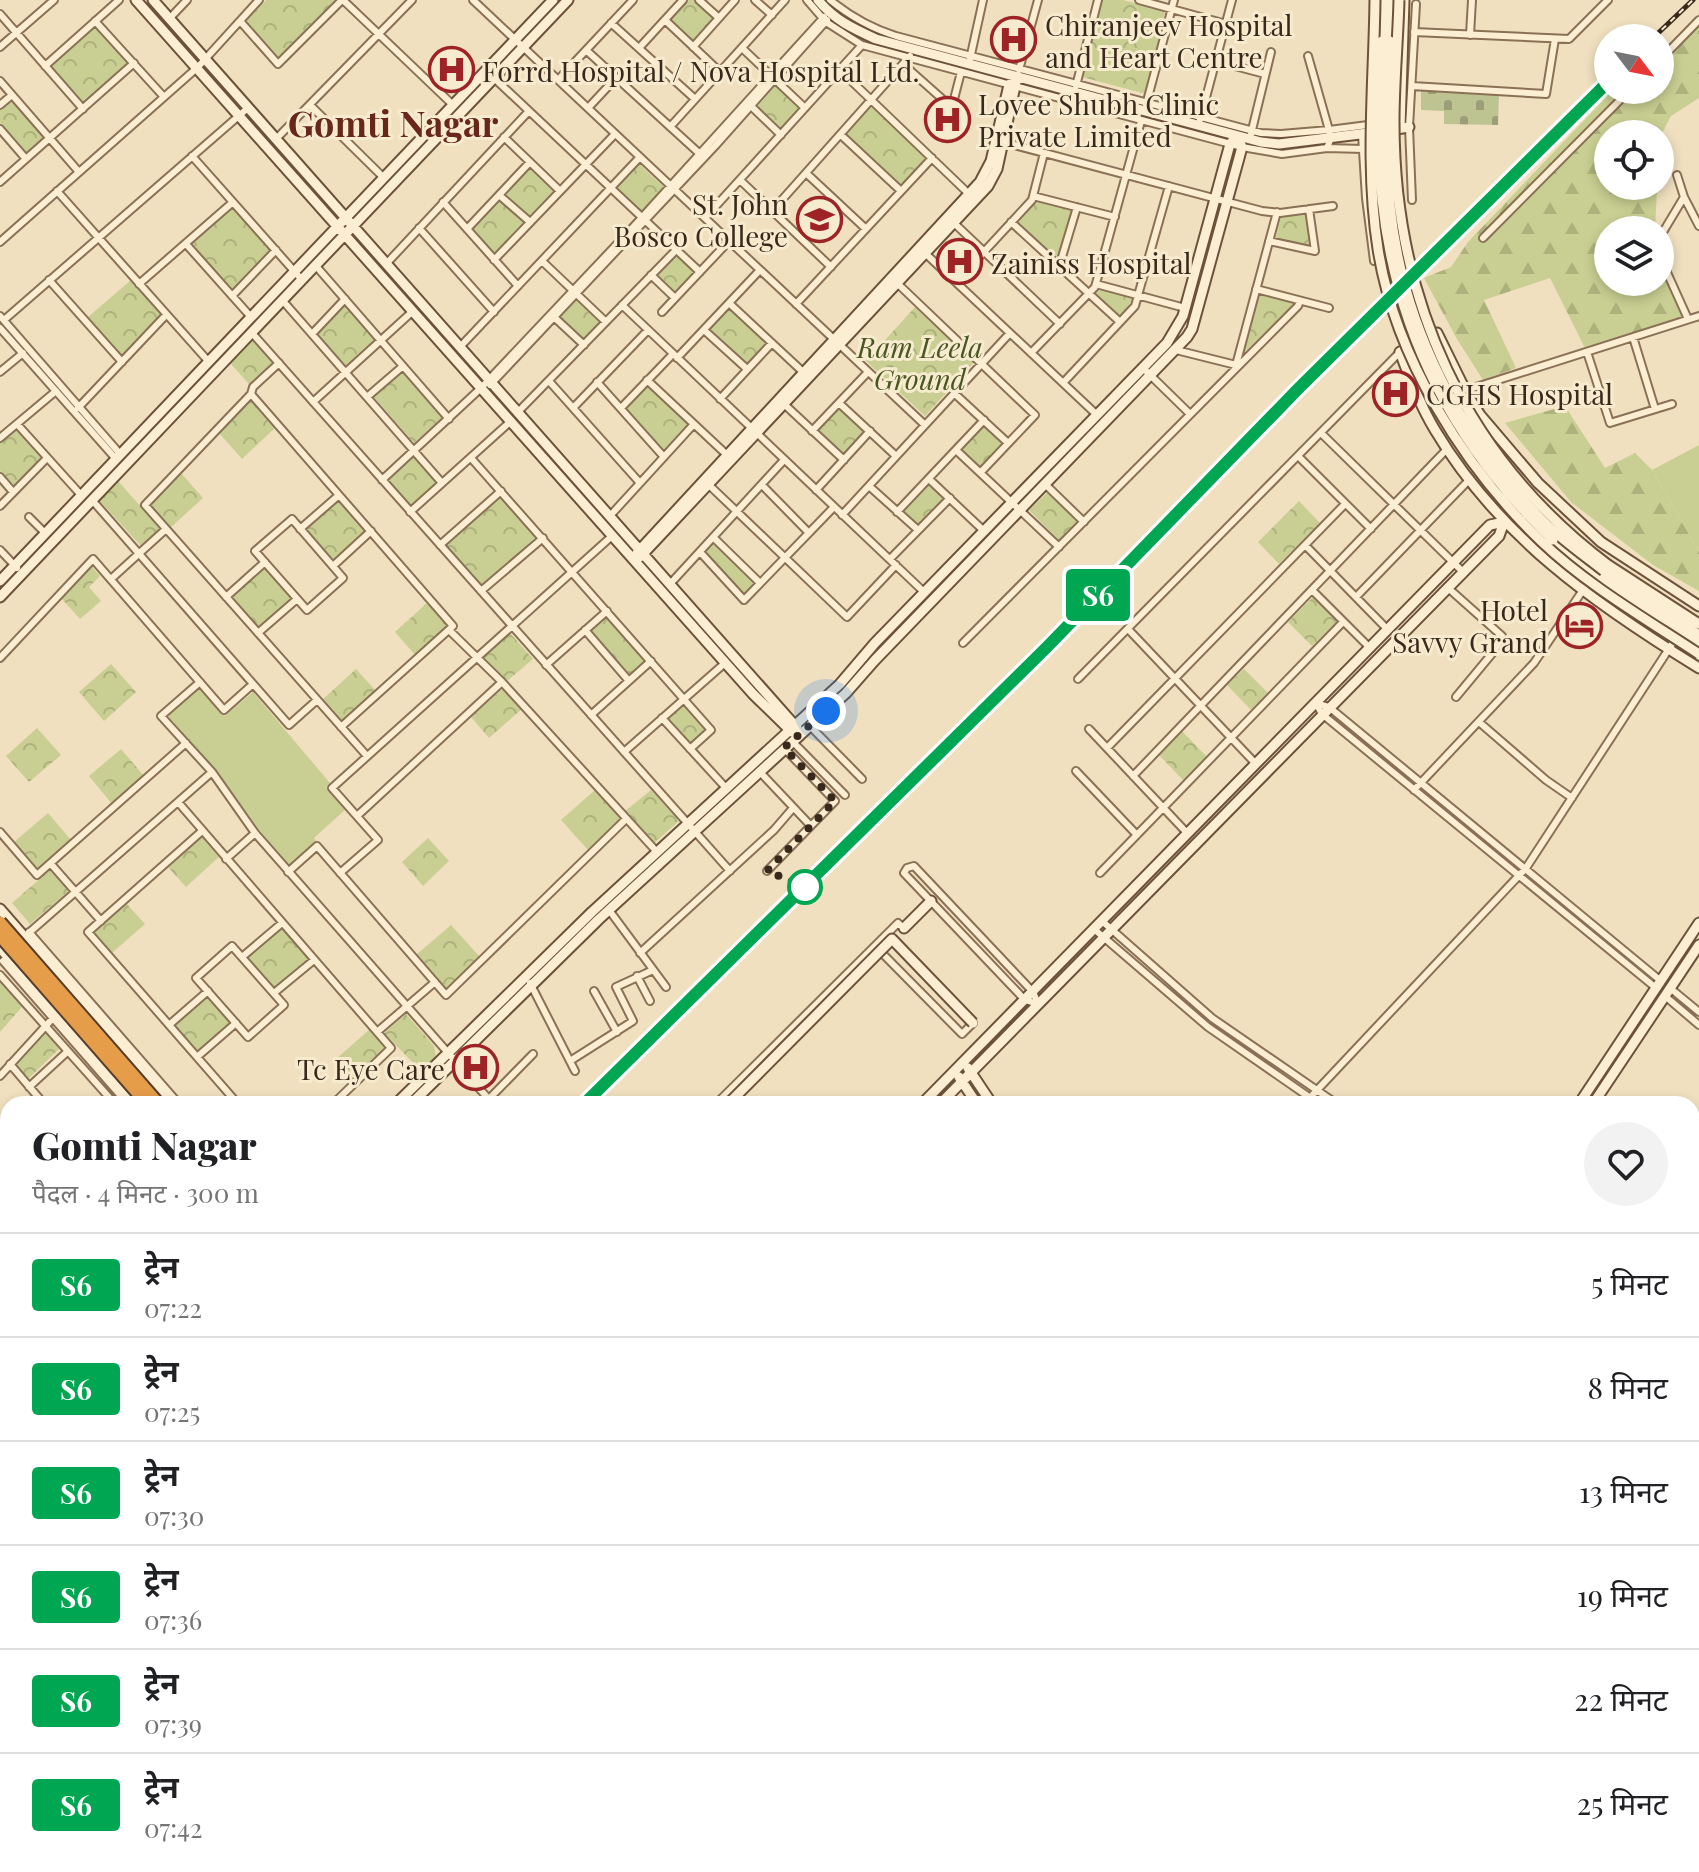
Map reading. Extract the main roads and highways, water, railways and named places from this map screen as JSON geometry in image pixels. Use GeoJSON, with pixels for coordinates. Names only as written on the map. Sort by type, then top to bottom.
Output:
{"type":"FeatureCollection","features":[{"type":"Feature","properties":{"kind":"highway"},"geometry":{"type":"LineString","coordinates":[[0,922],[152,1096]]}},
{"type":"Feature","properties":{"kind":"highway"},"geometry":{"type":"LineString","coordinates":[[0,936],[140,1096]]}},
{"type":"Feature","properties":{"kind":"railway"},"geometry":{"type":"LineString","coordinates":[[1668,24],[1693,0]]}},
{"type":"Feature","properties":{"kind":"railway"},"geometry":{"type":"LineString","coordinates":[[592,1096],[1047,647],[1298,389],[1594,96]]}},
{"type":"Feature","properties":{"kind":"train","name":"S6"},"geometry":{"type":"LineString","coordinates":[[593,1096],[1047,647],[1298,389],[1594,96]]}},
{"type":"Feature","properties":{"kind":"place","name":"Chiranjeev Hospital and Heart Centre"},"geometry":{"type":"Point","coordinates":[1014,40]}},
{"type":"Feature","properties":{"kind":"place","name":"Forrd Hospital / Nova Hospital Ltd."},"geometry":{"type":"Point","coordinates":[451,70]}},
{"type":"Feature","properties":{"kind":"place","name":"Lovee Shubh Clinic Private Limited"},"geometry":{"type":"Point","coordinates":[947,119]}},
{"type":"Feature","properties":{"kind":"place","name":"St. John Bosco College"},"geometry":{"type":"Point","coordinates":[819,219]}},
{"type":"Feature","properties":{"kind":"place","name":"Zainiss Hospital"},"geometry":{"type":"Point","coordinates":[960,262]}},
{"type":"Feature","properties":{"kind":"place","name":"CGHS Hospital"},"geometry":{"type":"Point","coordinates":[1395,393]}},
{"type":"Feature","properties":{"kind":"place","name":"Hotel Savvy Grand"},"geometry":{"type":"Point","coordinates":[1579,625]}},
{"type":"Feature","properties":{"kind":"place","name":"Tc Eye Care"},"geometry":{"type":"Point","coordinates":[476,1068]}},
{"type":"Feature","properties":{"kind":"district","name":"Gomti Nagar"},"geometry":{"type":"Point","coordinates":[393,122]}},
{"type":"Feature","properties":{"kind":"park label","name":"Ram Leela Ground"},"geometry":{"type":"Point","coordinates":[920,362]}}]}
